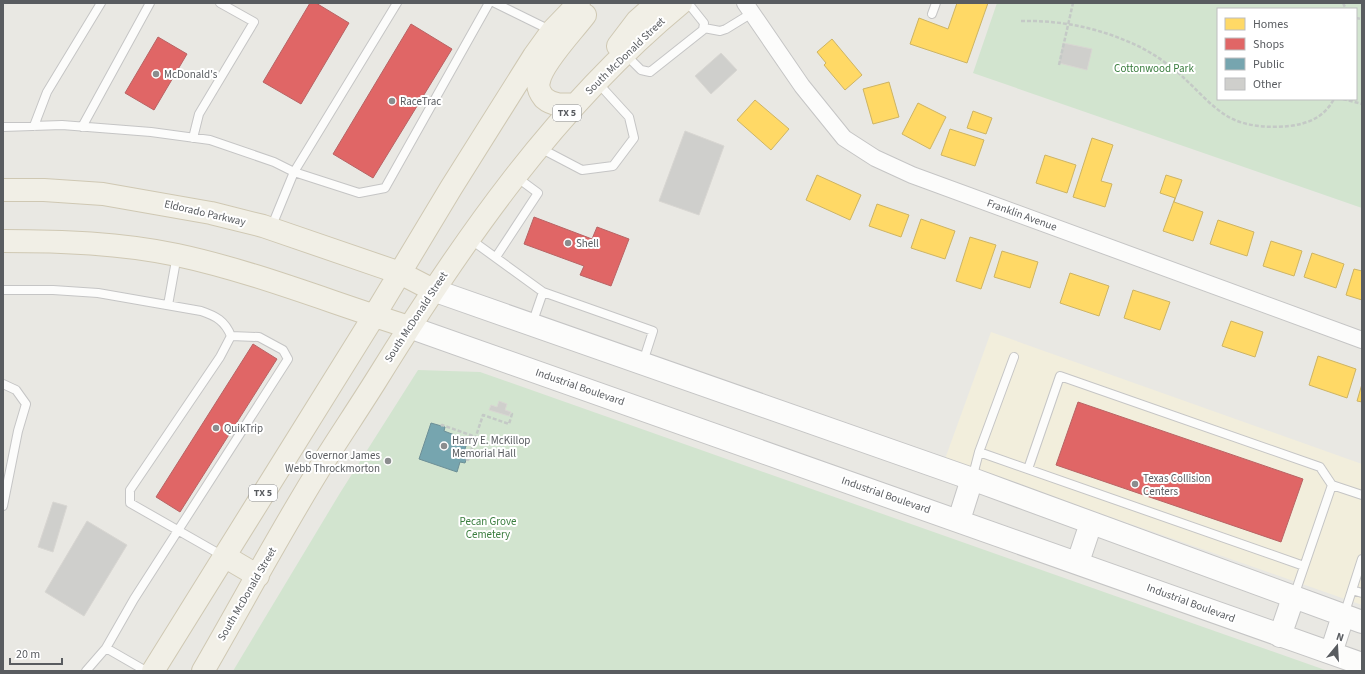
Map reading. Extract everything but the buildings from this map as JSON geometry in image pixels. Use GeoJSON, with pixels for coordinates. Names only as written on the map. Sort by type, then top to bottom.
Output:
{"type":"FeatureCollection","features":[{"type":"Feature","properties":{"kind":"main road","name":"TX 5"},"geometry":{"type":"LineString","coordinates":[[153,671],[534,56],[552,31],[579,3]]}},
{"type":"Feature","properties":{"kind":"main road"},"geometry":{"type":"LineString","coordinates":[[576,104],[558,105],[547,100],[541,95],[538,82],[543,70],[586,13],[589,3]]}},
{"type":"Feature","properties":{"kind":"main road"},"geometry":{"type":"LineString","coordinates":[[598,80],[620,42],[637,21],[657,3]]}},
{"type":"Feature","properties":{"kind":"main road","name":"South McDonald Street"},"geometry":{"type":"LineString","coordinates":[[203,671],[323,464],[408,327],[469,238],[538,147],[576,104],[625,53],[681,3]]}},
{"type":"Feature","properties":{"kind":"main road","name":"Eldorado Parkway"},"geometry":{"type":"LineString","coordinates":[[3,190],[44,190],[103,194],[204,212],[270,229],[400,273],[433,290]]}},
{"type":"Feature","properties":{"kind":"main road"},"geometry":{"type":"LineString","coordinates":[[3,241],[95,243],[177,255],[258,277],[408,327]]}},
{"type":"Feature","properties":{"kind":"main road"},"geometry":{"type":"LineString","coordinates":[[433,290],[1091,522],[1353,619],[1331,653]]}},
{"type":"Feature","properties":{"kind":"main road","name":"Industrial Boulevard"},"geometry":{"type":"LineString","coordinates":[[408,327],[1078,562],[1280,636],[1362,664]]}},
{"type":"Feature","properties":{"kind":"main road"},"geometry":{"type":"LineString","coordinates":[[290,451],[323,464]]}},
{"type":"Feature","properties":{"kind":"main road"},"geometry":{"type":"LineString","coordinates":[[959,520],[972,480]]}},
{"type":"Feature","properties":{"kind":"main road"},"geometry":{"type":"LineString","coordinates":[[1078,562],[1091,522]]}},
{"type":"Feature","properties":{"kind":"main road"},"geometry":{"type":"LineString","coordinates":[[224,556],[258,576]]}},
{"type":"Feature","properties":{"kind":"main road"},"geometry":{"type":"LineString","coordinates":[[1280,636],[1293,598]]}},
{"type":"Feature","properties":{"kind":"street","name":"Franklin Avenue"},"geometry":{"type":"LineString","coordinates":[[749,8],[802,86],[844,138],[875,158],[912,175],[1362,340]]}},
{"type":"Feature","properties":{"kind":"lane"},"geometry":{"type":"LineString","coordinates":[[34,126],[48,92],[101,3]]}},
{"type":"Feature","properties":{"kind":"lane"},"geometry":{"type":"LineString","coordinates":[[82,127],[150,3]]}},
{"type":"Feature","properties":{"kind":"lane"},"geometry":{"type":"LineString","coordinates":[[193,138],[200,114],[254,22],[220,3]]}},
{"type":"Feature","properties":{"kind":"lane"},"geometry":{"type":"LineString","coordinates":[[270,229],[294,172],[397,3]]}},
{"type":"Feature","properties":{"kind":"lane"},"geometry":{"type":"LineString","coordinates":[[3,127],[82,127],[151,132],[210,140],[274,162],[294,172],[359,193],[385,188],[489,3]]}},
{"type":"Feature","properties":{"kind":"lane"},"geometry":{"type":"LineString","coordinates":[[495,3],[552,31]]}},
{"type":"Feature","properties":{"kind":"lane"},"geometry":{"type":"LineString","coordinates":[[688,3],[704,23],[704,28]]}},
{"type":"Feature","properties":{"kind":"lane"},"geometry":{"type":"LineString","coordinates":[[932,14],[936,3]]}},
{"type":"Feature","properties":{"kind":"lane"},"geometry":{"type":"LineString","coordinates":[[625,53],[641,70],[650,72],[704,28],[720,31],[726,29],[749,8]]}},
{"type":"Feature","properties":{"kind":"lane"},"geometry":{"type":"LineString","coordinates":[[538,147],[582,170],[613,166],[634,138],[629,117],[598,80]]}},
{"type":"Feature","properties":{"kind":"lane"},"geometry":{"type":"LineString","coordinates":[[496,257],[538,192],[515,176]]}},
{"type":"Feature","properties":{"kind":"lane"},"geometry":{"type":"LineString","coordinates":[[469,238],[543,292],[653,330],[642,364]]}},
{"type":"Feature","properties":{"kind":"lane"},"geometry":{"type":"LineString","coordinates":[[168,305],[177,255]]}},
{"type":"Feature","properties":{"kind":"lane"},"geometry":{"type":"LineString","coordinates":[[3,290],[53,290],[98,293],[201,311],[216,316],[226,325],[231,336]]}},
{"type":"Feature","properties":{"kind":"lane"},"geometry":{"type":"LineString","coordinates":[[532,324],[543,292]]}},
{"type":"Feature","properties":{"kind":"lane"},"geometry":{"type":"LineString","coordinates":[[224,556],[130,502],[130,490],[220,357],[231,336]]}},
{"type":"Feature","properties":{"kind":"lane"},"geometry":{"type":"LineString","coordinates":[[86,671],[106,648],[179,529],[288,360],[284,350],[259,337],[231,336]]}},
{"type":"Feature","properties":{"kind":"lane"},"geometry":{"type":"LineString","coordinates":[[972,480],[979,452],[1014,357]]}},
{"type":"Feature","properties":{"kind":"lane"},"geometry":{"type":"LineString","coordinates":[[1028,469],[1060,376],[1320,467],[1332,485],[1362,495]]}},
{"type":"Feature","properties":{"kind":"lane"},"geometry":{"type":"LineString","coordinates":[[3,384],[16,390],[26,404],[16,438],[3,506]]}},
{"type":"Feature","properties":{"kind":"lane"},"geometry":{"type":"LineString","coordinates":[[979,452],[1304,566]]}},
{"type":"Feature","properties":{"kind":"lane"},"geometry":{"type":"LineString","coordinates":[[1293,598],[1332,485]]}},
{"type":"Feature","properties":{"kind":"lane"},"geometry":{"type":"LineString","coordinates":[[1353,619],[1352,590],[1362,559]]}},
{"type":"Feature","properties":{"kind":"lane"},"geometry":{"type":"LineString","coordinates":[[1352,590],[1362,594]]}},
{"type":"Feature","properties":{"kind":"lane"},"geometry":{"type":"LineString","coordinates":[[106,648],[146,671]]}},
{"type":"Feature","properties":{"kind":"path"},"geometry":{"type":"LineString","coordinates":[[1059,65],[1074,3]]}},
{"type":"Feature","properties":{"kind":"path"},"geometry":{"type":"LineString","coordinates":[[1021,21],[1048,21],[1101,31],[1149,52],[1176,71],[1227,116],[1239,122],[1274,127],[1305,124],[1321,116],[1333,100]]}},
{"type":"Feature","properties":{"kind":"path"},"geometry":{"type":"LineString","coordinates":[[1347,100],[1362,104]]}},
{"type":"Feature","properties":{"kind":"path"},"geometry":{"type":"LineString","coordinates":[[466,459],[468,460],[483,416],[509,424],[512,414],[510,414]]}},
{"type":"Feature","properties":{"kind":"path"},"geometry":{"type":"LineString","coordinates":[[441,426],[442,425],[476,437]]}},
{"type":"Feature","properties":{"kind":"shaded area"},"geometry":{"type":"Polygon","coordinates":[[[991,332],[1362,464],[1362,605],[945,459],[991,332]]]}},
{"type":"Feature","properties":{"kind":"green space","name":"Cottonwood Park"},"geometry":{"type":"Polygon","coordinates":[[[997,3],[1362,3],[1362,208],[973,73],[997,3]]]}},
{"type":"Feature","properties":{"kind":"green space","name":"Pecan Grove Cemetery"},"geometry":{"type":"Polygon","coordinates":[[[418,370],[480,372],[1328,671],[233,671],[340,493],[418,370]]]}},
{"type":"Feature","properties":{"kind":"place","name":"McDonald's"},"geometry":{"type":"Point","coordinates":[156,74]}},
{"type":"Feature","properties":{"kind":"place","name":"RaceTrac"},"geometry":{"type":"Point","coordinates":[392,101]}},
{"type":"Feature","properties":{"kind":"place","name":"Shell"},"geometry":{"type":"Point","coordinates":[568,243]}},
{"type":"Feature","properties":{"kind":"place","name":"QuikTrip"},"geometry":{"type":"Point","coordinates":[216,428]}},
{"type":"Feature","properties":{"kind":"place","name":"Harry E. McKillop Memorial Hall"},"geometry":{"type":"Point","coordinates":[444,446]}},
{"type":"Feature","properties":{"kind":"place","name":"Governor James Webb Throckmorton"},"geometry":{"type":"Point","coordinates":[388,461]}},
{"type":"Feature","properties":{"kind":"place","name":"Texas Collision Centers"},"geometry":{"type":"Point","coordinates":[1135,484]}}]}
